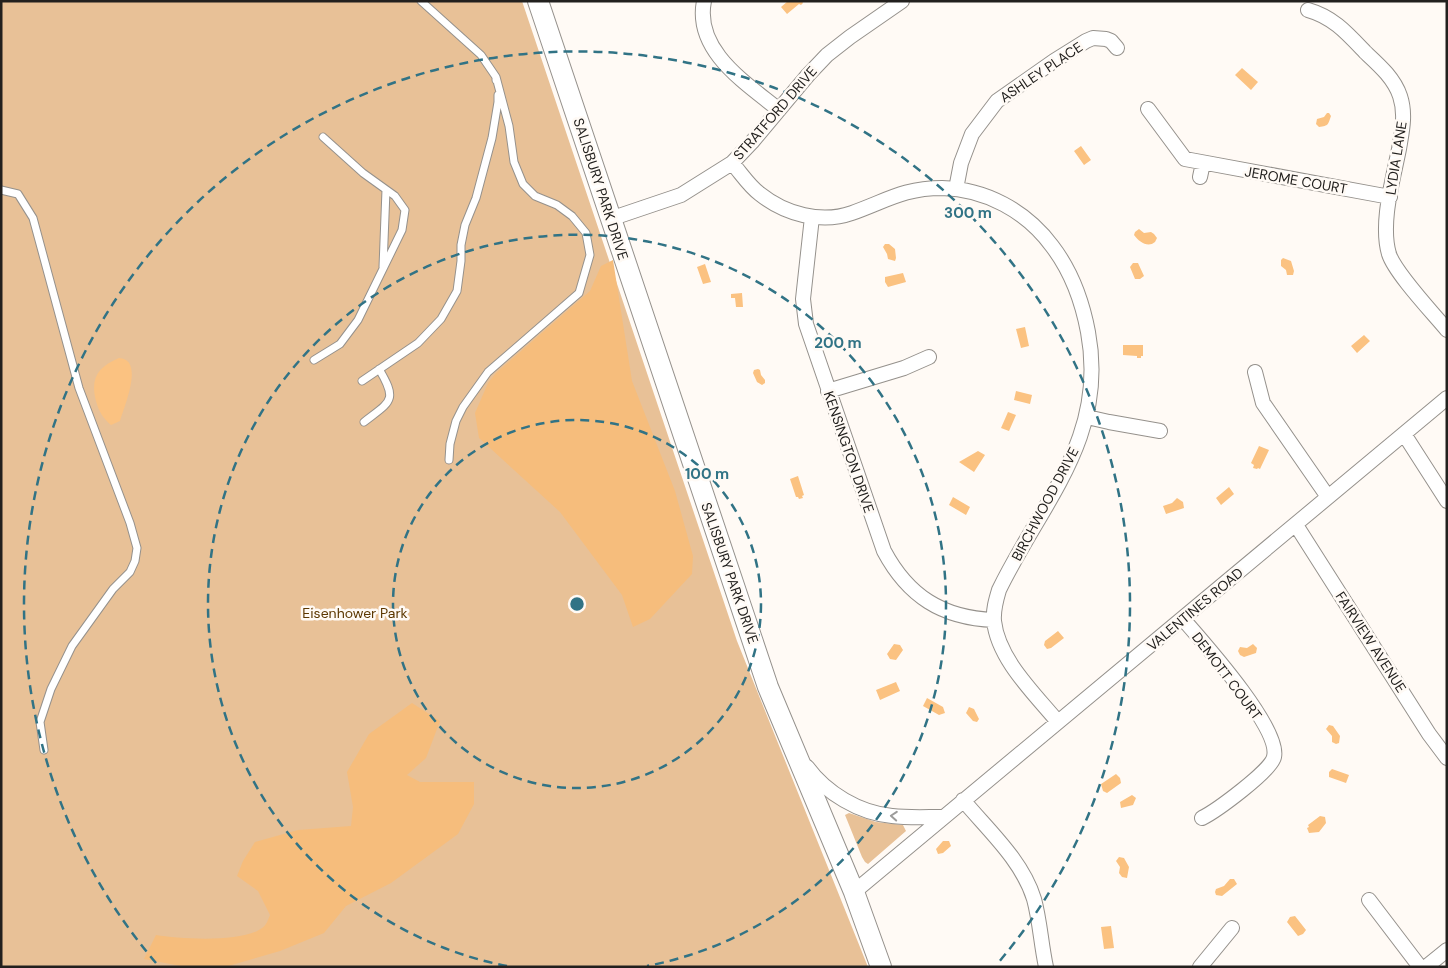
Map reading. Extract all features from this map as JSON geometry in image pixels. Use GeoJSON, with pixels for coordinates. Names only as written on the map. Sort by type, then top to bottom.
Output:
{"type":"FeatureCollection","features":[{"type":"Feature","properties":{"kind":"main road","name":"SALISBURY PARK DRIVE"},"geometry":{"type":"LineString","coordinates":[[538,1],[768,687],[854,892],[881,967]]}},
{"type":"Feature","properties":{"kind":"street"},"geometry":{"type":"LineString","coordinates":[[704,1],[705,27],[708,38],[718,56],[730,69],[779,110]]}},
{"type":"Feature","properties":{"kind":"street","name":"STRATFORD DRIVE"},"geometry":{"type":"LineString","coordinates":[[610,219],[681,195],[732,162],[752,142],[808,75],[836,47],[902,1]]}},
{"type":"Feature","properties":{"kind":"street","name":"LYDIA LANE"},"geometry":{"type":"LineString","coordinates":[[1308,10],[1323,15],[1338,24],[1385,71],[1396,86],[1400,96],[1404,119],[1390,197],[1386,235],[1390,256],[1397,268],[1447,330]]}},
{"type":"Feature","properties":{"kind":"street","name":"ASHLEY PLACE"},"geometry":{"type":"LineString","coordinates":[[956,189],[961,163],[972,134],[997,102],[1054,61],[1086,41],[1093,38],[1106,39],[1111,41],[1117,48]]}},
{"type":"Feature","properties":{"kind":"street","name":"JEROME COURT"},"geometry":{"type":"LineString","coordinates":[[1148,110],[1185,159],[1390,197]]}},
{"type":"Feature","properties":{"kind":"street","name":"BIRCHWOOD DRIVE"},"geometry":{"type":"LineString","coordinates":[[732,162],[760,194],[785,209],[812,217],[850,214],[893,196],[925,189],[956,189],[996,199],[1020,214],[1045,236],[1067,268],[1082,302],[1090,344],[1091,381],[1087,416],[1075,450],[1060,482],[999,590],[994,606],[997,636],[1007,658],[1058,722]]}},
{"type":"Feature","properties":{"kind":"street"},"geometry":{"type":"LineString","coordinates":[[1200,177],[1203,163]]}},
{"type":"Feature","properties":{"kind":"street","name":"KENSINGTON DRIVE"},"geometry":{"type":"LineString","coordinates":[[812,217],[803,306],[809,334],[878,537],[898,574],[914,592],[938,608],[966,617],[994,620]]}},
{"type":"Feature","properties":{"kind":"street"},"geometry":{"type":"LineString","coordinates":[[828,391],[889,373],[929,357]]}},
{"type":"Feature","properties":{"kind":"street"},"geometry":{"type":"LineString","coordinates":[[1255,372],[1263,403],[1328,497]]}},
{"type":"Feature","properties":{"kind":"street","name":"VALENTINES ROAD"},"geometry":{"type":"LineString","coordinates":[[854,892],[1447,398]]}},
{"type":"Feature","properties":{"kind":"street"},"geometry":{"type":"LineString","coordinates":[[1087,416],[1160,431]]}},
{"type":"Feature","properties":{"kind":"street"},"geometry":{"type":"LineString","coordinates":[[1404,434],[1447,501]]}},
{"type":"Feature","properties":{"kind":"street","name":"FAIRVIEW AVENUE"},"geometry":{"type":"LineString","coordinates":[[1296,525],[1447,758]]}},
{"type":"Feature","properties":{"kind":"street","name":"DEMOTT COURT"},"geometry":{"type":"LineString","coordinates":[[1184,618],[1246,696],[1270,734],[1275,751],[1272,762],[1266,770],[1222,806],[1202,818]]}},
{"type":"Feature","properties":{"kind":"street"},"geometry":{"type":"LineString","coordinates":[[793,747],[815,778],[832,794],[861,808],[892,816],[942,817]]}},
{"type":"Feature","properties":{"kind":"street"},"geometry":{"type":"LineString","coordinates":[[963,800],[1012,858],[1027,881],[1038,915],[1046,967]]}},
{"type":"Feature","properties":{"kind":"street"},"geometry":{"type":"LineString","coordinates":[[1369,900],[1420,967]]}},
{"type":"Feature","properties":{"kind":"street"},"geometry":{"type":"LineString","coordinates":[[1200,967],[1232,928]]}},
{"type":"Feature","properties":{"kind":"street"},"geometry":{"type":"LineString","coordinates":[[1426,967],[1447,950]]}},
{"type":"Feature","properties":{"kind":"lane"},"geometry":{"type":"LineString","coordinates":[[421,1],[481,55],[496,77],[510,126],[514,162],[523,184],[535,196],[557,205],[572,216],[586,233],[590,254],[579,293],[488,372],[463,407],[456,421],[450,444],[449,460]]}},
{"type":"Feature","properties":{"kind":"lane"},"geometry":{"type":"LineString","coordinates":[[362,381],[418,343],[441,320],[457,291],[461,245],[465,225],[476,198],[497,111],[496,77]]}},
{"type":"Feature","properties":{"kind":"lane"},"geometry":{"type":"LineString","coordinates":[[314,360],[340,344],[358,320],[402,230],[405,210],[395,196],[363,173],[323,137]]}},
{"type":"Feature","properties":{"kind":"lane"},"geometry":{"type":"LineString","coordinates":[[1,190],[18,194],[33,218],[79,388],[130,524],[136,548],[135,561],[130,572],[114,589],[72,646],[51,689],[40,722],[44,750]]}},
{"type":"Feature","properties":{"kind":"lane"},"geometry":{"type":"LineString","coordinates":[[383,271],[386,190]]}},
{"type":"Feature","properties":{"kind":"lane"},"geometry":{"type":"LineString","coordinates":[[364,422],[388,403],[391,396],[389,385],[379,369]]}},
{"type":"Feature","properties":{"kind":"green space","name":"Eisenhower Park"},"geometry":{"type":"Polygon","coordinates":[[[1,1],[522,1],[737,641],[868,967],[1,967],[1,1]]]}},
{"type":"Feature","properties":{"kind":"green space"},"geometry":{"type":"Polygon","coordinates":[[[849,813],[876,822],[903,825],[906,831],[868,864],[862,857],[845,815],[849,813]]]}},
{"type":"Feature","properties":{"kind":"shaded area"},"geometry":{"type":"Polygon","coordinates":[[[788,1],[802,1],[803,3],[787,14],[781,7],[788,1]]]}},
{"type":"Feature","properties":{"kind":"shaded area"},"geometry":{"type":"Polygon","coordinates":[[[1242,68],[1258,82],[1251,90],[1235,75],[1242,68]]]}},
{"type":"Feature","properties":{"kind":"shaded area"},"geometry":{"type":"Polygon","coordinates":[[[1327,113],[1331,116],[1329,123],[1319,127],[1316,124],[1317,119],[1324,117],[1327,113]]]}},
{"type":"Feature","properties":{"kind":"shaded area"},"geometry":{"type":"Polygon","coordinates":[[[1081,146],[1091,160],[1084,165],[1074,151],[1081,146]]]}},
{"type":"Feature","properties":{"kind":"shaded area"},"geometry":{"type":"Polygon","coordinates":[[[1139,229],[1144,233],[1151,232],[1154,234],[1157,238],[1155,242],[1147,244],[1138,240],[1134,235],[1139,229]]]}},
{"type":"Feature","properties":{"kind":"shaded area"},"geometry":{"type":"Polygon","coordinates":[[[885,244],[889,244],[895,249],[895,261],[888,259],[883,247],[885,244]]]}},
{"type":"Feature","properties":{"kind":"shaded area"},"geometry":{"type":"Polygon","coordinates":[[[1283,258],[1291,261],[1294,271],[1293,275],[1287,275],[1286,270],[1281,266],[1283,258]]]}},
{"type":"Feature","properties":{"kind":"shaded area"},"geometry":{"type":"Polygon","coordinates":[[[613,260],[632,381],[675,491],[693,556],[692,574],[650,619],[633,627],[622,595],[560,512],[479,438],[475,413],[488,383],[496,373],[590,291],[601,266],[613,260]]]}},
{"type":"Feature","properties":{"kind":"shaded area"},"geometry":{"type":"Polygon","coordinates":[[[1133,263],[1138,263],[1144,276],[1140,279],[1135,279],[1130,267],[1133,263]]]}},
{"type":"Feature","properties":{"kind":"shaded area"},"geometry":{"type":"Polygon","coordinates":[[[705,264],[711,282],[703,284],[697,267],[705,264]]]}},
{"type":"Feature","properties":{"kind":"shaded area"},"geometry":{"type":"Polygon","coordinates":[[[903,273],[906,282],[888,287],[885,277],[903,273]]]}},
{"type":"Feature","properties":{"kind":"shaded area"},"geometry":{"type":"Polygon","coordinates":[[[742,293],[743,307],[736,307],[735,298],[731,298],[731,294],[742,293]]]}},
{"type":"Feature","properties":{"kind":"shaded area"},"geometry":{"type":"Polygon","coordinates":[[[1025,327],[1029,346],[1021,348],[1016,329],[1025,327]]]}},
{"type":"Feature","properties":{"kind":"shaded area"},"geometry":{"type":"Polygon","coordinates":[[[1364,335],[1370,341],[1357,353],[1351,346],[1364,335]]]}},
{"type":"Feature","properties":{"kind":"shaded area"},"geometry":{"type":"Polygon","coordinates":[[[1123,345],[1143,345],[1143,356],[1137,358],[1137,356],[1123,355],[1123,345]]]}},
{"type":"Feature","properties":{"kind":"shaded area"},"geometry":{"type":"Polygon","coordinates":[[[119,358],[127,360],[131,366],[131,385],[120,421],[111,425],[98,408],[94,386],[97,374],[101,369],[119,358]]]}},
{"type":"Feature","properties":{"kind":"shaded area"},"geometry":{"type":"Polygon","coordinates":[[[758,369],[765,380],[765,383],[762,385],[757,382],[753,373],[754,370],[758,369]]]}},
{"type":"Feature","properties":{"kind":"shaded area"},"geometry":{"type":"Polygon","coordinates":[[[1016,391],[1032,395],[1030,404],[1014,400],[1016,391]]]}},
{"type":"Feature","properties":{"kind":"shaded area"},"geometry":{"type":"Polygon","coordinates":[[[1008,412],[1016,415],[1009,431],[1001,428],[1008,412]]]}},
{"type":"Feature","properties":{"kind":"shaded area"},"geometry":{"type":"Polygon","coordinates":[[[1259,446],[1269,450],[1260,469],[1257,469],[1253,468],[1254,465],[1251,463],[1259,446]]]}},
{"type":"Feature","properties":{"kind":"shaded area"},"geometry":{"type":"Polygon","coordinates":[[[978,451],[985,455],[974,472],[959,462],[978,451]]]}},
{"type":"Feature","properties":{"kind":"shaded area"},"geometry":{"type":"Polygon","coordinates":[[[798,476],[804,495],[802,496],[803,498],[799,499],[796,497],[790,479],[798,476]]]}},
{"type":"Feature","properties":{"kind":"shaded area"},"geometry":{"type":"Polygon","coordinates":[[[1229,487],[1234,494],[1221,505],[1216,498],[1229,487]]]}},
{"type":"Feature","properties":{"kind":"shaded area"},"geometry":{"type":"Polygon","coordinates":[[[953,497],[970,507],[966,515],[949,505],[953,497]]]}},
{"type":"Feature","properties":{"kind":"shaded area"},"geometry":{"type":"Polygon","coordinates":[[[1177,498],[1183,502],[1184,508],[1166,514],[1163,506],[1172,503],[1177,498]]]}},
{"type":"Feature","properties":{"kind":"shaded area"},"geometry":{"type":"Polygon","coordinates":[[[1058,631],[1064,638],[1047,649],[1044,645],[1045,641],[1058,631]]]}},
{"type":"Feature","properties":{"kind":"shaded area"},"geometry":{"type":"Polygon","coordinates":[[[894,644],[900,645],[903,650],[896,660],[890,659],[887,654],[894,644]]]}},
{"type":"Feature","properties":{"kind":"shaded area"},"geometry":{"type":"Polygon","coordinates":[[[1253,644],[1257,648],[1256,653],[1244,657],[1240,655],[1238,651],[1240,647],[1247,648],[1253,644]]]}},
{"type":"Feature","properties":{"kind":"shaded area"},"geometry":{"type":"Polygon","coordinates":[[[896,682],[900,691],[880,700],[876,690],[896,682]]]}},
{"type":"Feature","properties":{"kind":"shaded area"},"geometry":{"type":"Polygon","coordinates":[[[927,698],[943,707],[945,713],[939,715],[923,706],[927,698]]]}},
{"type":"Feature","properties":{"kind":"shaded area"},"geometry":{"type":"Polygon","coordinates":[[[412,703],[440,721],[426,758],[407,775],[420,782],[474,782],[474,804],[458,834],[391,883],[346,906],[324,933],[280,951],[225,967],[186,967],[144,959],[156,935],[180,938],[226,938],[253,933],[263,927],[270,915],[258,891],[237,876],[243,861],[255,842],[298,830],[351,826],[353,807],[347,772],[369,734],[412,703]]]}},
{"type":"Feature","properties":{"kind":"shaded area"},"geometry":{"type":"Polygon","coordinates":[[[969,707],[974,709],[979,719],[977,722],[973,721],[966,713],[969,707]]]}},
{"type":"Feature","properties":{"kind":"shaded area"},"geometry":{"type":"Polygon","coordinates":[[[1329,725],[1333,726],[1340,736],[1339,743],[1332,742],[1332,736],[1326,729],[1329,725]]]}},
{"type":"Feature","properties":{"kind":"shaded area"},"geometry":{"type":"Polygon","coordinates":[[[1332,769],[1349,775],[1346,783],[1329,777],[1329,772],[1332,769]]]}},
{"type":"Feature","properties":{"kind":"shaded area"},"geometry":{"type":"Polygon","coordinates":[[[1116,774],[1120,778],[1121,783],[1107,793],[1103,791],[1101,784],[1116,774]]]}},
{"type":"Feature","properties":{"kind":"shaded area"},"geometry":{"type":"Polygon","coordinates":[[[1132,795],[1136,798],[1133,805],[1121,808],[1120,802],[1132,795]]]}},
{"type":"Feature","properties":{"kind":"shaded area"},"geometry":{"type":"Polygon","coordinates":[[[1320,816],[1325,817],[1326,823],[1319,832],[1309,833],[1308,825],[1320,816]]]}},
{"type":"Feature","properties":{"kind":"shaded area"},"geometry":{"type":"Polygon","coordinates":[[[943,841],[949,841],[951,846],[943,853],[938,854],[936,849],[943,841]]]}},
{"type":"Feature","properties":{"kind":"shaded area"},"geometry":{"type":"Polygon","coordinates":[[[1119,857],[1124,858],[1129,867],[1127,878],[1122,877],[1119,873],[1120,867],[1116,861],[1119,857]]]}},
{"type":"Feature","properties":{"kind":"shaded area"},"geometry":{"type":"Polygon","coordinates":[[[1230,879],[1234,879],[1237,884],[1222,896],[1216,895],[1216,889],[1224,886],[1230,879]]]}},
{"type":"Feature","properties":{"kind":"shaded area"},"geometry":{"type":"Polygon","coordinates":[[[1295,916],[1306,930],[1298,936],[1287,922],[1290,917],[1295,916]]]}},
{"type":"Feature","properties":{"kind":"shaded area"},"geometry":{"type":"Polygon","coordinates":[[[1111,926],[1114,948],[1104,949],[1101,927],[1111,926]]]}}]}
